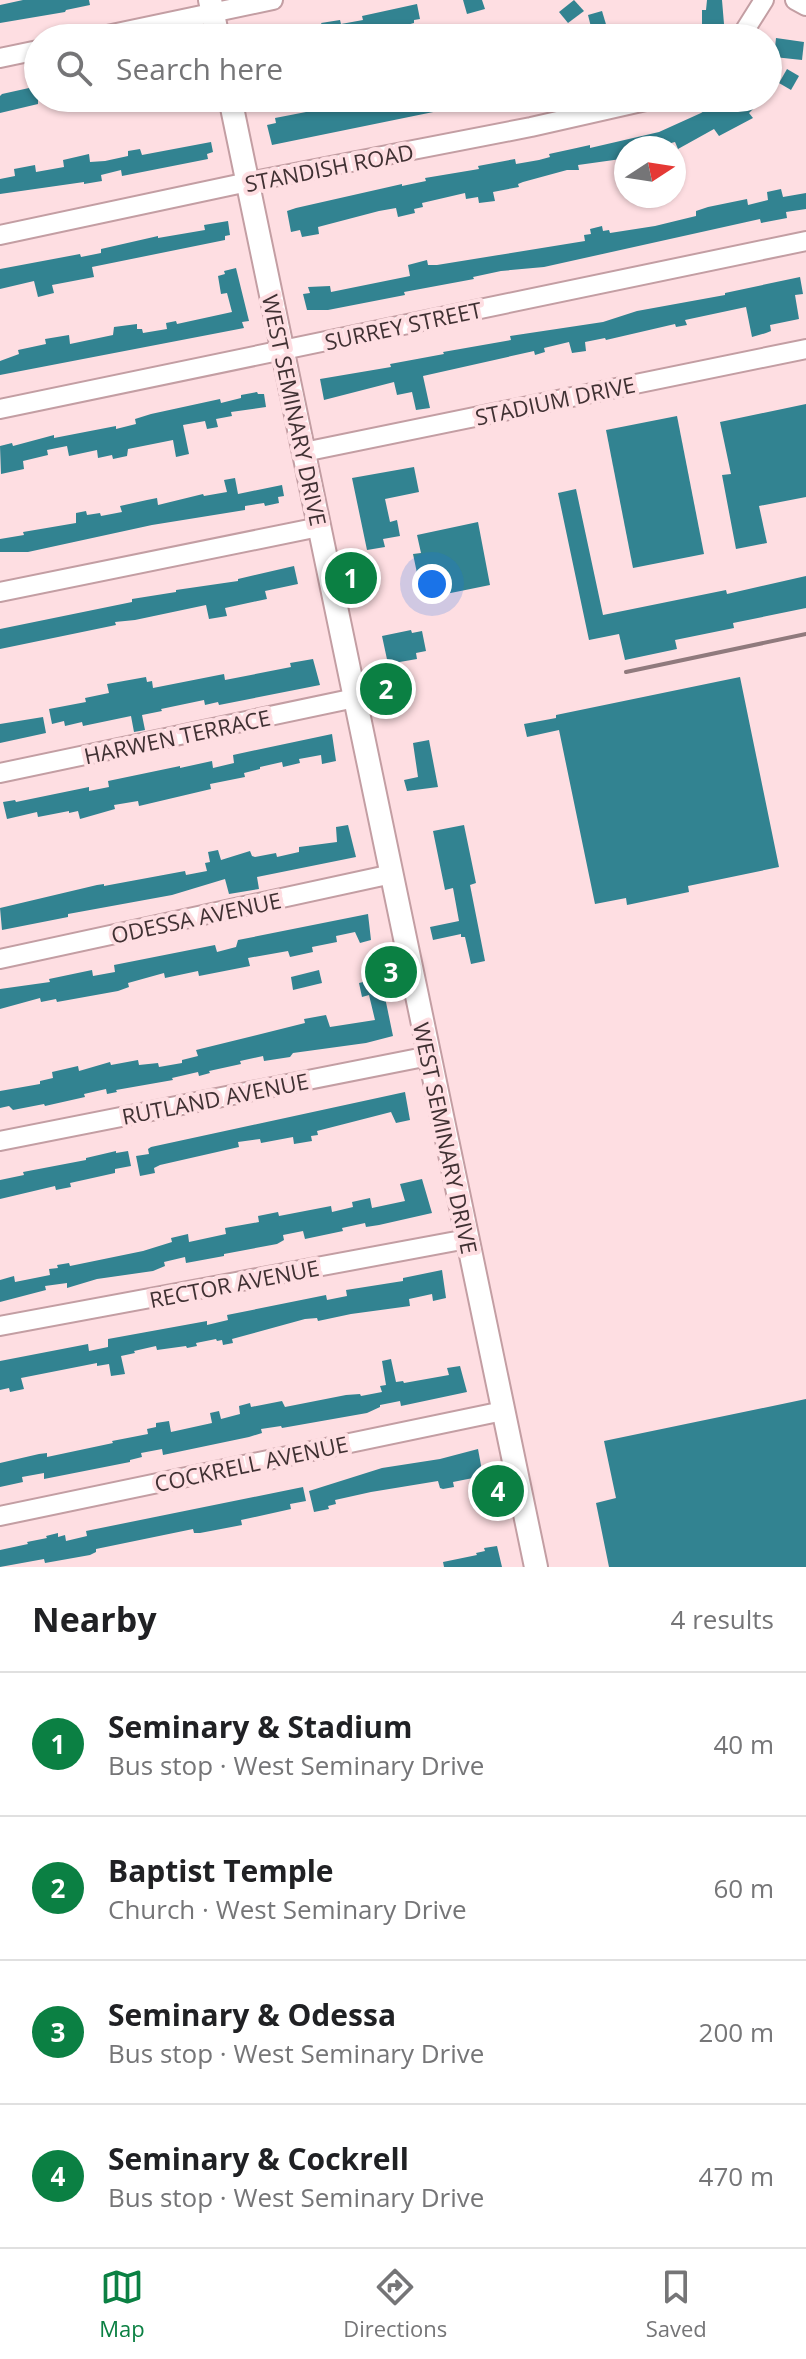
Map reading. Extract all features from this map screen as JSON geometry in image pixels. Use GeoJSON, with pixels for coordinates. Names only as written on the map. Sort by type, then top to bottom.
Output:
{"type":"FeatureCollection","features":[{"type":"Feature","properties":{"kind":"main road","name":"WEST SEMINARY DRIVE"},"geometry":{"type":"LineString","coordinates":[[233,112],[536,1567]]}},
{"type":"Feature","properties":{"kind":"street"},"geometry":{"type":"LineString","coordinates":[[145,24],[211,6],[273,0]]}},
{"type":"Feature","properties":{"kind":"street"},"geometry":{"type":"LineString","coordinates":[[749,24],[764,0]]}},
{"type":"Feature","properties":{"kind":"street"},"geometry":{"type":"LineString","coordinates":[[795,0],[806,6]]}},
{"type":"Feature","properties":{"kind":"street"},"geometry":{"type":"LineString","coordinates":[[0,58],[24,53]]}},
{"type":"Feature","properties":{"kind":"street","name":"STANDISH ROAD"},"geometry":{"type":"LineString","coordinates":[[0,235],[597,112]]}},
{"type":"Feature","properties":{"kind":"street","name":"SURREY STREET"},"geometry":{"type":"LineString","coordinates":[[0,409],[806,241]]}},
{"type":"Feature","properties":{"kind":"street","name":"STADIUM DRIVE"},"geometry":{"type":"LineString","coordinates":[[304,452],[806,349]]}},
{"type":"Feature","properties":{"kind":"street"},"geometry":{"type":"LineString","coordinates":[[0,592],[319,527]]}},
{"type":"Feature","properties":{"kind":"street","name":"HARWEN TERRACE"},"geometry":{"type":"LineString","coordinates":[[0,773],[355,698]]}},
{"type":"Feature","properties":{"kind":"street","name":"ODESSA AVENUE"},"geometry":{"type":"LineString","coordinates":[[0,959],[392,874]]}},
{"type":"Feature","properties":{"kind":"street","name":"RUTLAND AVENUE"},"geometry":{"type":"LineString","coordinates":[[0,1141],[429,1056]]}},
{"type":"Feature","properties":{"kind":"street","name":"RECTOR AVENUE"},"geometry":{"type":"LineString","coordinates":[[0,1326],[467,1239]]}},
{"type":"Feature","properties":{"kind":"street","name":"COCKRELL AVENUE"},"geometry":{"type":"LineString","coordinates":[[0,1516],[503,1411]]}},
{"type":"Feature","properties":{"kind":"building"},"geometry":{"type":"Polygon","coordinates":[[[23,0],[89,0],[90,5],[0,23],[0,5],[23,0]]]}},
{"type":"Feature","properties":{"kind":"building"},"geometry":{"type":"Polygon","coordinates":[[[463,0],[482,0],[485,9],[467,14],[463,0]]]}},
{"type":"Feature","properties":{"kind":"building"},"geometry":{"type":"Polygon","coordinates":[[[574,0],[584,11],[568,23],[559,12],[574,0]]]}},
{"type":"Feature","properties":{"kind":"building"},"geometry":{"type":"Polygon","coordinates":[[[707,0],[722,0],[724,24],[702,24],[702,10],[706,10],[707,0]]]}},
{"type":"Feature","properties":{"kind":"building"},"geometry":{"type":"Polygon","coordinates":[[[417,4],[420,19],[410,24],[341,24],[363,20],[362,16],[417,4]]]}},
{"type":"Feature","properties":{"kind":"building"},"geometry":{"type":"Polygon","coordinates":[[[602,11],[606,24],[590,24],[588,15],[602,11]]]}},
{"type":"Feature","properties":{"kind":"building"},"geometry":{"type":"Polygon","coordinates":[[[340,20],[341,24],[321,23],[340,20]]]}},
{"type":"Feature","properties":{"kind":"building"},"geometry":{"type":"Polygon","coordinates":[[[782,39],[804,42],[802,60],[782,58],[782,39]]]}},
{"type":"Feature","properties":{"kind":"building"},"geometry":{"type":"Polygon","coordinates":[[[787,69],[799,76],[791,90],[782,85],[787,69]]]}},
{"type":"Feature","properties":{"kind":"building"},"geometry":{"type":"Polygon","coordinates":[[[24,89],[24,107],[0,113],[2,94],[24,89]]]}},
{"type":"Feature","properties":{"kind":"building"},"geometry":{"type":"Polygon","coordinates":[[[306,112],[433,112],[272,145],[267,125],[276,123],[275,118],[306,112]]]}},
{"type":"Feature","properties":{"kind":"building"},"geometry":{"type":"Polygon","coordinates":[[[702,112],[750,112],[753,118],[719,136],[714,129],[686,145],[686,136],[642,136],[659,132],[702,112]]]}},
{"type":"Feature","properties":{"kind":"building"},"geometry":{"type":"Polygon","coordinates":[[[211,142],[213,152],[207,154],[208,159],[122,176],[121,170],[101,175],[102,181],[0,194],[0,179],[15,176],[14,169],[35,165],[36,172],[64,167],[63,160],[89,154],[90,162],[105,161],[128,156],[128,151],[140,149],[142,155],[211,142]]]}},
{"type":"Feature","properties":{"kind":"building"},"geometry":{"type":"Polygon","coordinates":[[[614,142],[614,160],[578,165],[579,170],[567,170],[523,182],[518,184],[519,187],[493,192],[495,201],[479,203],[478,197],[466,199],[465,193],[422,203],[423,207],[414,209],[415,213],[398,217],[396,208],[318,227],[319,234],[302,237],[300,230],[291,232],[287,211],[296,208],[426,181],[425,178],[479,169],[478,166],[515,159],[516,164],[590,145],[590,148],[614,142]]]}},
{"type":"Feature","properties":{"kind":"building"},"geometry":{"type":"Polygon","coordinates":[[[781,189],[783,197],[806,193],[806,209],[786,212],[787,218],[761,223],[760,219],[544,267],[501,271],[328,310],[307,310],[303,294],[310,293],[308,287],[330,286],[331,292],[410,276],[408,265],[427,260],[428,265],[437,265],[585,241],[584,235],[591,234],[590,229],[602,226],[603,231],[609,230],[610,233],[655,226],[696,216],[696,211],[708,207],[747,199],[748,205],[768,200],[767,192],[781,189]]]}},
{"type":"Feature","properties":{"kind":"building"},"geometry":{"type":"Polygon","coordinates":[[[228,221],[230,235],[225,236],[225,240],[92,267],[94,277],[52,285],[54,293],[38,297],[34,281],[0,289],[0,269],[101,253],[101,249],[158,236],[205,230],[204,225],[228,221]]]}},
{"type":"Feature","properties":{"kind":"building"},"geometry":{"type":"Polygon","coordinates":[[[236,268],[249,321],[242,322],[244,328],[0,375],[0,361],[19,354],[18,350],[46,344],[45,339],[69,335],[70,344],[113,335],[114,327],[137,324],[137,329],[142,329],[143,333],[167,329],[166,323],[176,321],[177,324],[232,312],[227,293],[221,294],[218,276],[236,268]]]}},
{"type":"Feature","properties":{"kind":"building"},"geometry":{"type":"Polygon","coordinates":[[[800,277],[803,294],[795,295],[799,319],[770,325],[771,331],[752,337],[746,307],[685,320],[687,325],[676,327],[675,324],[585,342],[586,351],[572,353],[569,342],[544,348],[545,352],[535,355],[534,351],[423,376],[430,408],[416,410],[412,392],[397,395],[394,382],[324,400],[320,379],[391,367],[390,364],[443,352],[511,340],[510,336],[603,322],[637,311],[800,277]]]}},
{"type":"Feature","properties":{"kind":"building"},"geometry":{"type":"Polygon","coordinates":[[[257,392],[264,394],[266,407],[231,412],[232,416],[216,419],[218,427],[207,429],[205,421],[183,425],[189,454],[176,457],[173,440],[128,449],[127,456],[113,459],[112,455],[98,458],[97,450],[69,456],[67,446],[47,450],[48,455],[23,461],[24,469],[1,474],[0,446],[12,443],[13,446],[54,435],[54,438],[116,426],[116,429],[136,424],[135,419],[151,414],[220,399],[221,403],[257,392]]]}},
{"type":"Feature","properties":{"kind":"building"},"geometry":{"type":"Polygon","coordinates":[[[806,404],[806,497],[759,506],[767,543],[736,549],[722,475],[731,474],[720,422],[806,404]]]}},
{"type":"Feature","properties":{"kind":"building"},"geometry":{"type":"Polygon","coordinates":[[[677,416],[704,554],[633,568],[606,430],[677,416]]]}},
{"type":"Feature","properties":{"kind":"building"},"geometry":{"type":"Polygon","coordinates":[[[414,467],[419,492],[385,499],[390,522],[397,520],[400,536],[383,539],[385,547],[367,550],[352,478],[414,467]]]}},
{"type":"Feature","properties":{"kind":"building"},"geometry":{"type":"Polygon","coordinates":[[[235,478],[238,494],[282,485],[284,496],[278,497],[279,503],[245,506],[245,510],[152,525],[28,552],[0,552],[0,539],[76,523],[76,513],[86,511],[87,515],[100,513],[101,516],[122,512],[120,506],[157,498],[158,505],[203,494],[227,492],[224,480],[235,478]]]}},
{"type":"Feature","properties":{"kind":"building"},"geometry":{"type":"Polygon","coordinates":[[[576,489],[603,615],[726,590],[727,594],[806,576],[806,608],[733,623],[734,628],[675,640],[677,649],[625,660],[619,634],[589,640],[558,493],[576,489]]]}},
{"type":"Feature","properties":{"kind":"building"},"geometry":{"type":"Polygon","coordinates":[[[478,522],[490,585],[431,597],[426,571],[417,573],[413,554],[421,553],[417,535],[478,522]]]}},
{"type":"Feature","properties":{"kind":"building"},"geometry":{"type":"Polygon","coordinates":[[[294,566],[298,584],[265,591],[267,599],[225,608],[227,616],[209,619],[206,605],[0,649],[0,629],[176,590],[238,581],[294,566]]]}},
{"type":"Feature","properties":{"kind":"building"},"geometry":{"type":"Polygon","coordinates":[[[411,630],[412,633],[422,631],[426,651],[416,653],[417,659],[388,664],[382,636],[411,630]]]}},
{"type":"Feature","properties":{"kind":"building"},"geometry":{"type":"Polygon","coordinates":[[[313,659],[320,685],[219,705],[218,702],[205,705],[204,700],[161,709],[142,715],[145,730],[134,732],[131,716],[83,726],[82,722],[65,726],[64,721],[52,724],[49,709],[86,702],[85,698],[109,693],[107,684],[146,677],[147,682],[152,681],[153,688],[224,674],[225,680],[291,667],[290,663],[313,659]]]}},
{"type":"Feature","properties":{"kind":"building"},"geometry":{"type":"Polygon","coordinates":[[[740,677],[779,867],[688,886],[689,892],[627,905],[626,898],[595,904],[559,730],[527,737],[524,724],[740,677]]]}},
{"type":"Feature","properties":{"kind":"building"},"geometry":{"type":"Polygon","coordinates":[[[43,717],[46,733],[0,743],[0,724],[43,717]]]}},
{"type":"Feature","properties":{"kind":"building"},"geometry":{"type":"Polygon","coordinates":[[[332,734],[336,761],[322,764],[321,755],[299,759],[300,763],[283,767],[282,762],[244,773],[245,777],[210,784],[211,789],[139,806],[138,801],[114,805],[115,809],[80,819],[78,811],[69,811],[38,817],[37,812],[7,819],[3,802],[89,787],[89,791],[109,787],[108,781],[180,766],[212,761],[213,768],[234,763],[233,755],[332,734]]]}},
{"type":"Feature","properties":{"kind":"building"},"geometry":{"type":"Polygon","coordinates":[[[429,740],[438,787],[407,791],[404,780],[418,777],[413,743],[429,740]]]}},
{"type":"Feature","properties":{"kind":"building"},"geometry":{"type":"Polygon","coordinates":[[[348,825],[356,857],[257,877],[259,889],[229,894],[225,879],[172,895],[2,930],[0,908],[97,885],[185,871],[186,875],[207,871],[205,863],[210,862],[208,852],[218,850],[221,860],[250,851],[255,857],[276,853],[277,857],[299,852],[299,847],[337,842],[336,827],[348,825]]]}},
{"type":"Feature","properties":{"kind":"building"},"geometry":{"type":"Polygon","coordinates":[[[464,825],[476,883],[470,885],[485,961],[471,964],[465,937],[461,934],[433,940],[430,927],[459,921],[453,888],[445,890],[433,831],[464,825]]]}},
{"type":"Feature","properties":{"kind":"building"},"geometry":{"type":"Polygon","coordinates":[[[368,914],[371,940],[360,943],[355,932],[336,936],[337,942],[312,947],[313,952],[290,957],[288,951],[248,958],[250,966],[199,976],[198,971],[165,978],[164,973],[128,983],[129,987],[118,991],[57,1002],[56,999],[41,1002],[40,998],[0,1009],[0,989],[50,982],[49,979],[92,970],[93,976],[115,972],[114,965],[215,945],[217,952],[236,947],[238,940],[368,914]]]}},
{"type":"Feature","properties":{"kind":"building"},"geometry":{"type":"Polygon","coordinates":[[[319,970],[322,983],[293,990],[291,977],[319,970]]]}},
{"type":"Feature","properties":{"kind":"building"},"geometry":{"type":"Polygon","coordinates":[[[381,978],[393,1036],[264,1061],[263,1056],[199,1076],[198,1072],[107,1094],[106,1089],[45,1106],[13,1110],[9,1106],[0,1108],[0,1091],[40,1084],[40,1081],[53,1078],[52,1072],[78,1066],[79,1071],[110,1062],[111,1065],[138,1060],[139,1065],[158,1063],[159,1067],[182,1063],[182,1060],[198,1056],[196,1050],[326,1015],[330,1027],[375,1020],[369,995],[362,997],[359,983],[381,978]]]}},
{"type":"Feature","properties":{"kind":"building"},"geometry":{"type":"Polygon","coordinates":[[[405,1092],[410,1120],[396,1123],[391,1112],[317,1131],[318,1135],[311,1136],[312,1141],[294,1144],[293,1137],[261,1143],[260,1139],[238,1142],[239,1147],[160,1165],[154,1168],[155,1173],[140,1176],[136,1156],[149,1154],[151,1147],[405,1092]]]}},
{"type":"Feature","properties":{"kind":"building"},"geometry":{"type":"Polygon","coordinates":[[[116,1151],[128,1151],[131,1166],[115,1169],[115,1173],[70,1183],[71,1187],[56,1190],[55,1186],[0,1199],[0,1180],[116,1151]]]}},
{"type":"Feature","properties":{"kind":"building"},"geometry":{"type":"Polygon","coordinates":[[[422,1179],[432,1213],[366,1227],[365,1223],[305,1239],[303,1231],[283,1235],[284,1240],[277,1244],[186,1263],[185,1257],[164,1262],[165,1266],[153,1271],[97,1279],[67,1288],[67,1283],[45,1286],[46,1290],[0,1302],[0,1280],[14,1276],[15,1282],[50,1275],[49,1269],[58,1268],[57,1265],[69,1263],[70,1266],[143,1251],[188,1234],[189,1242],[226,1234],[225,1228],[259,1222],[258,1216],[278,1212],[279,1216],[331,1206],[332,1212],[353,1207],[352,1202],[370,1198],[372,1208],[405,1201],[400,1184],[422,1179]]]}},
{"type":"Feature","properties":{"kind":"building"},"geometry":{"type":"Polygon","coordinates":[[[442,1270],[446,1298],[433,1301],[432,1294],[409,1299],[410,1306],[318,1321],[317,1318],[305,1319],[232,1339],[233,1343],[223,1345],[222,1340],[216,1339],[187,1348],[157,1350],[156,1346],[121,1356],[125,1374],[111,1376],[109,1364],[97,1366],[97,1363],[21,1378],[24,1389],[10,1392],[9,1388],[0,1390],[0,1361],[88,1344],[89,1351],[108,1347],[108,1339],[207,1321],[207,1325],[228,1320],[227,1315],[326,1295],[327,1300],[347,1296],[346,1290],[403,1281],[403,1278],[442,1270]]]}},
{"type":"Feature","properties":{"kind":"building"},"geometry":{"type":"Polygon","coordinates":[[[391,1359],[396,1382],[404,1383],[449,1375],[447,1368],[460,1366],[467,1392],[401,1406],[400,1401],[380,1405],[367,1413],[261,1429],[262,1433],[249,1437],[163,1455],[162,1449],[141,1453],[142,1457],[130,1462],[44,1479],[44,1473],[22,1477],[23,1482],[0,1487],[0,1463],[113,1443],[148,1434],[147,1429],[156,1427],[156,1423],[169,1421],[171,1432],[212,1423],[210,1413],[219,1411],[221,1419],[240,1414],[239,1406],[250,1403],[251,1407],[282,1401],[285,1407],[346,1395],[382,1392],[380,1386],[386,1385],[382,1361],[391,1359]]]}},
{"type":"Feature","properties":{"kind":"building"},"geometry":{"type":"Polygon","coordinates":[[[806,1399],[806,1567],[609,1567],[596,1503],[616,1498],[604,1441],[806,1399]]]}},
{"type":"Feature","properties":{"kind":"building"},"geometry":{"type":"Polygon","coordinates":[[[478,1449],[483,1476],[453,1482],[454,1487],[443,1489],[438,1481],[371,1492],[335,1500],[336,1504],[328,1506],[329,1509],[314,1512],[309,1491],[382,1468],[440,1459],[478,1449]]]}},
{"type":"Feature","properties":{"kind":"building"},"geometry":{"type":"Polygon","coordinates":[[[303,1487],[306,1501],[290,1504],[291,1509],[241,1520],[242,1525],[200,1533],[194,1533],[193,1529],[96,1549],[90,1555],[0,1567],[0,1550],[28,1544],[46,1536],[58,1533],[58,1537],[65,1535],[66,1541],[87,1536],[86,1531],[303,1487]]]}},
{"type":"Feature","properties":{"kind":"building"},"geometry":{"type":"Polygon","coordinates":[[[497,1546],[502,1567],[444,1567],[443,1562],[477,1555],[485,1551],[484,1548],[497,1546]]]}},
{"type":"Feature","properties":{"kind":"railway"},"geometry":{"type":"LineString","coordinates":[[626,672],[806,634]]}},
{"type":"Feature","properties":{"kind":"place","name":"Seminary & Stadium"},"geometry":{"type":"Point","coordinates":[351,578]}},
{"type":"Feature","properties":{"kind":"place","name":"Baptist Temple"},"geometry":{"type":"Point","coordinates":[386,689]}},
{"type":"Feature","properties":{"kind":"place","name":"Seminary & Odessa"},"geometry":{"type":"Point","coordinates":[391,972]}},
{"type":"Feature","properties":{"kind":"place","name":"Seminary & Cockrell"},"geometry":{"type":"Point","coordinates":[498,1491]}}]}
